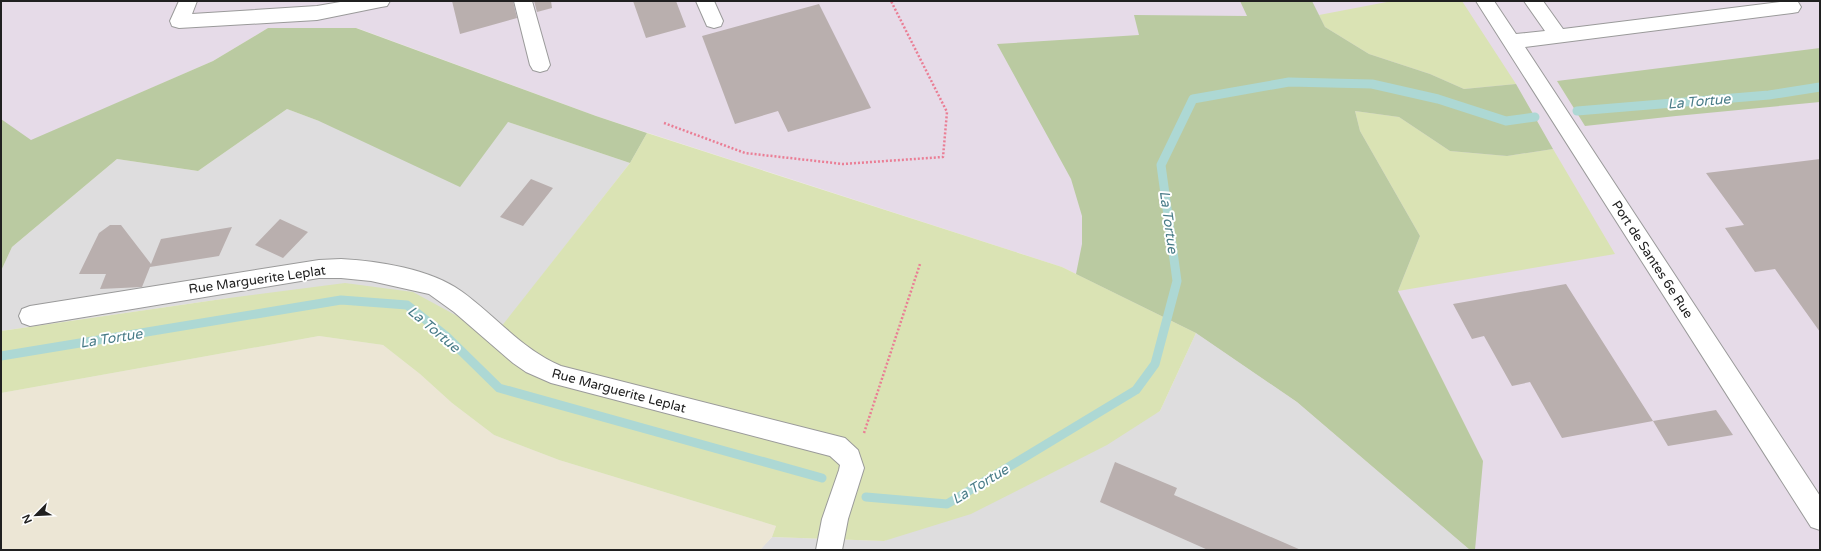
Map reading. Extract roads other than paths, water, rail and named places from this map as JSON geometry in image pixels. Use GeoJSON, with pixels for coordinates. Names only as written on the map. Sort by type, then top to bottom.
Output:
{"type":"FeatureCollection","features":[{"type":"Feature","properties":{"kind":"street"},"geometry":{"type":"LineString","coordinates":[[188,1],[179,21],[317,13],[381,1]]}},
{"type":"Feature","properties":{"kind":"street"},"geometry":{"type":"LineString","coordinates":[[524,1],[540,65]]}},
{"type":"Feature","properties":{"kind":"street"},"geometry":{"type":"LineString","coordinates":[[705,1],[714,21]]}},
{"type":"Feature","properties":{"kind":"street","name":"Port de Santes 6e Rue"},"geometry":{"type":"LineString","coordinates":[[1485,1],[1820,518]]}},
{"type":"Feature","properties":{"kind":"street"},"geometry":{"type":"LineString","coordinates":[[1533,1],[1558,36]]}},
{"type":"Feature","properties":{"kind":"street"},"geometry":{"type":"LineString","coordinates":[[1512,42],[1792,7]]}},
{"type":"Feature","properties":{"kind":"street","name":"Rue Marguerite Leplat"},"geometry":{"type":"LineString","coordinates":[[30,316],[297,271],[339,268],[370,270],[421,282],[441,290],[464,307],[520,356],[546,371],[576,381],[836,446],[844,451],[850,460],[852,468],[837,513],[830,538],[829,550]]}},
{"type":"Feature","properties":{"kind":"waterway","name":"La Tortue"},"geometry":{"type":"LineString","coordinates":[[866,497],[947,504],[1136,390],[1155,364],[1177,281],[1161,165],[1193,99],[1289,82],[1372,84],[1438,99],[1506,121],[1535,117]]}},
{"type":"Feature","properties":{"kind":"waterway","name":"La Tortue"},"geometry":{"type":"LineString","coordinates":[[1577,111],[1769,95],[1820,87]]}},
{"type":"Feature","properties":{"kind":"waterway","name":"La Tortue"},"geometry":{"type":"LineString","coordinates":[[1,356],[341,300],[407,305],[446,336],[499,388],[822,478]]}}]}
